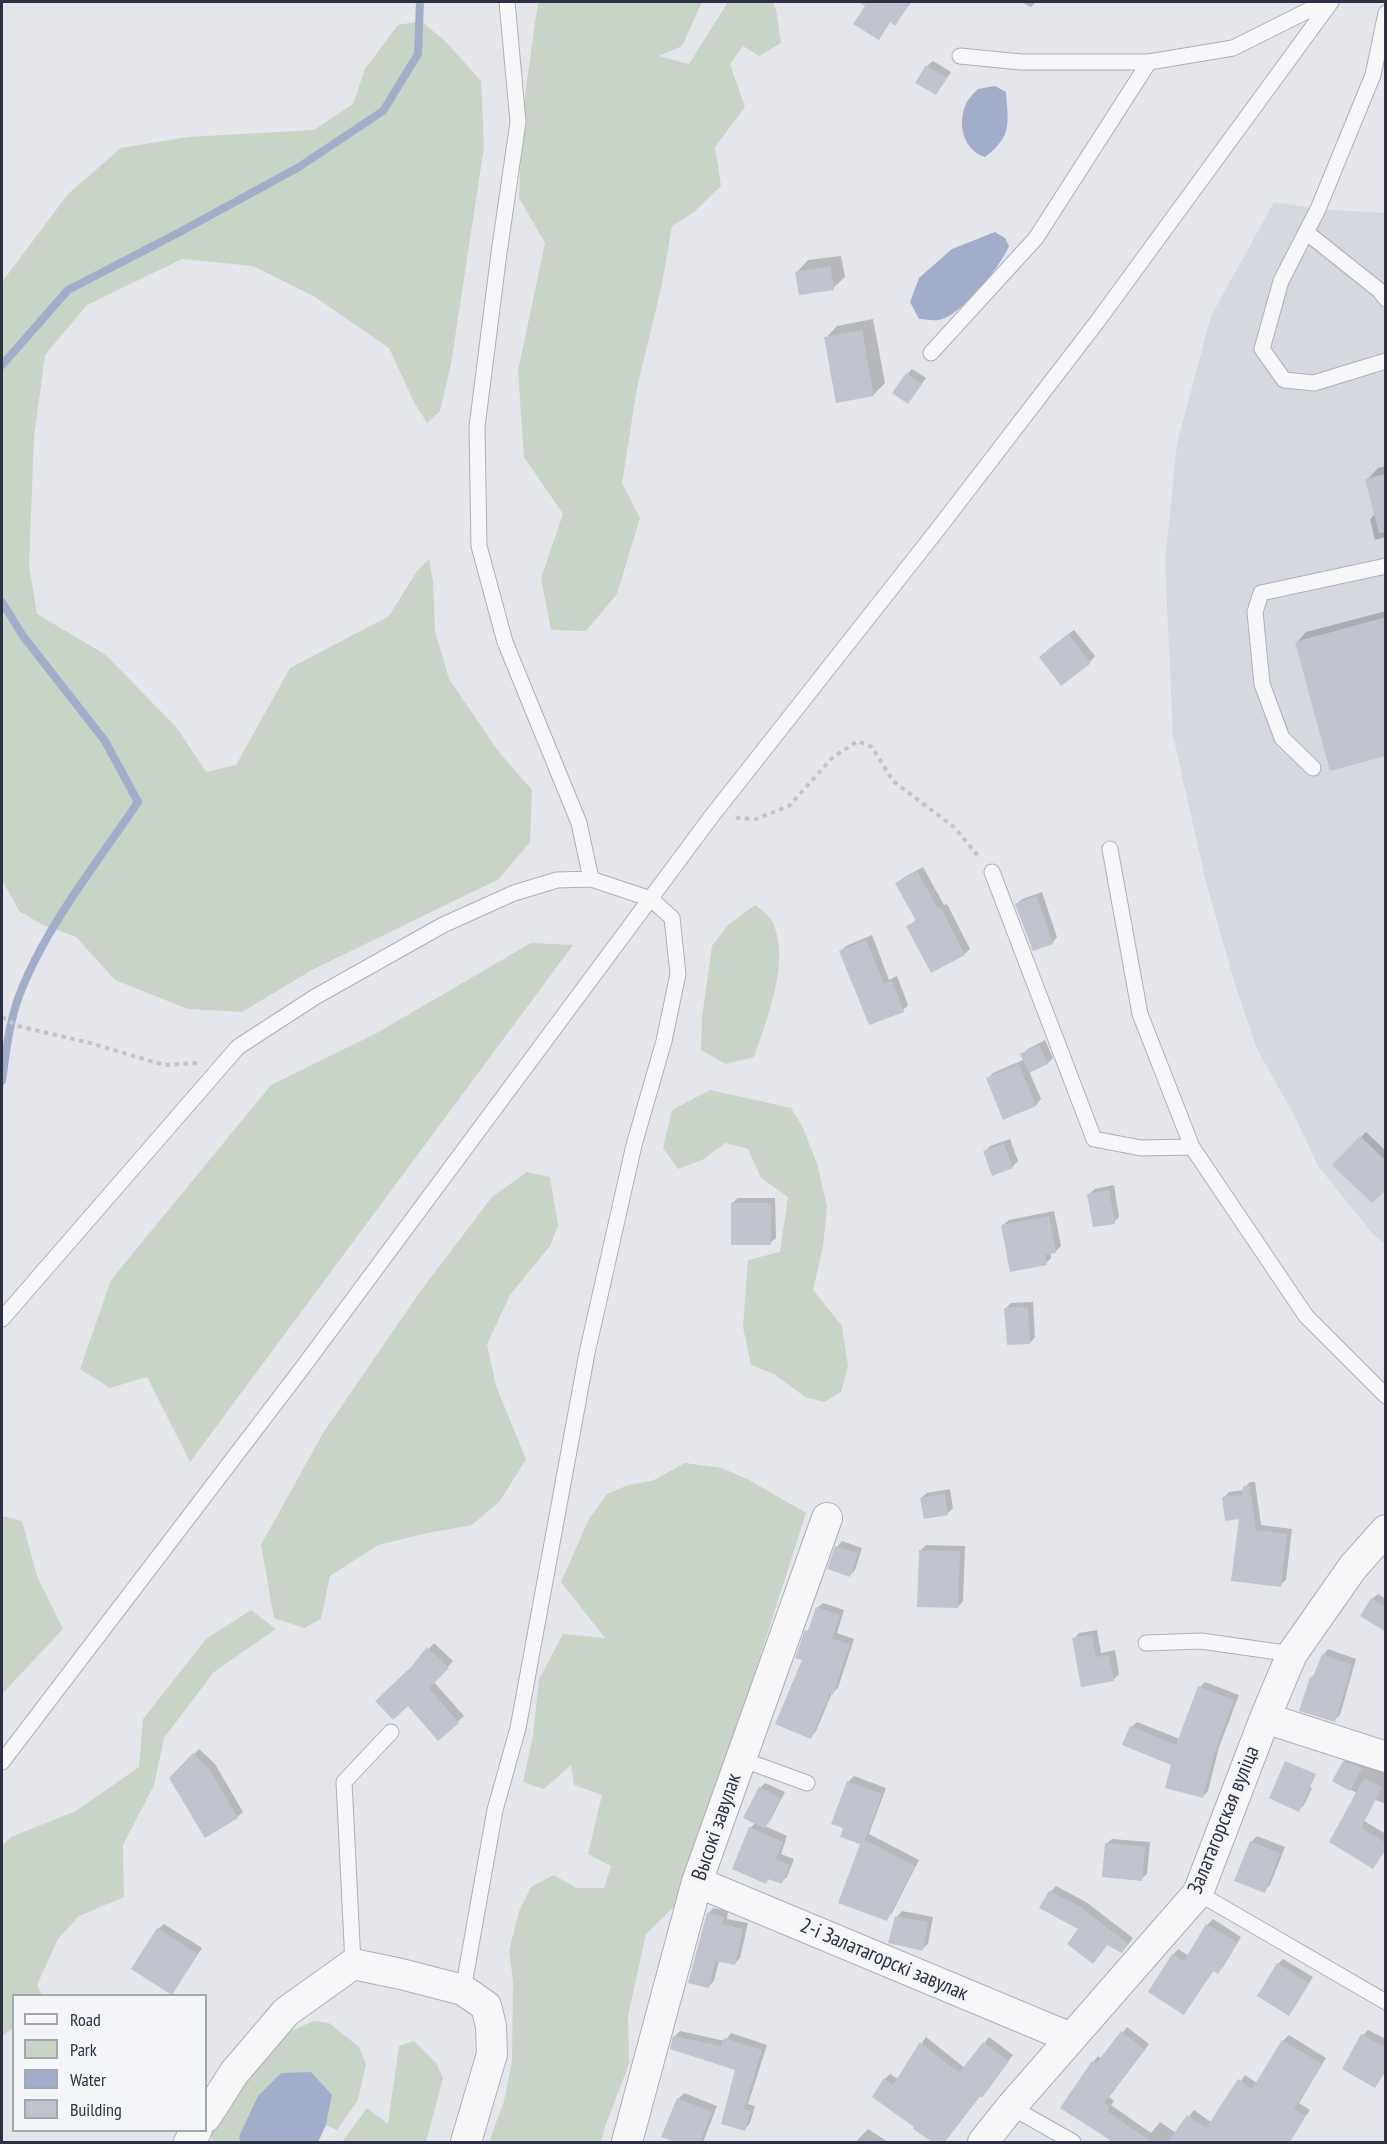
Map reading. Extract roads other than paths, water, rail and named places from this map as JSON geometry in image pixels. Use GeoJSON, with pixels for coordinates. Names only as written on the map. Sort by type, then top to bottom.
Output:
{"type":"FeatureCollection","features":[{"type":"Feature","properties":{"kind":"street","name":"Высокі завулак"},"geometry":{"type":"LineString","coordinates":[[627,2142],[697,1882],[827,1518]]}},
{"type":"Feature","properties":{"kind":"street","name":"Залатагорская вуліца"},"geometry":{"type":"LineString","coordinates":[[983,2142],[1198,1893],[1264,1718],[1292,1654],[1353,1567],[1386,1530]]}},
{"type":"Feature","properties":{"kind":"street"},"geometry":{"type":"LineString","coordinates":[[1264,1718],[1386,1757]]}},
{"type":"Feature","properties":{"kind":"street","name":"2-і Залатагорскі завулак"},"geometry":{"type":"LineString","coordinates":[[697,1882],[1071,2038]]}},
{"type":"Feature","properties":{"kind":"street"},"geometry":{"type":"LineString","coordinates":[[207,2115],[234,2073],[286,2012],[353,1964],[463,1990],[486,2006],[491,2026],[492,2054],[466,2142]]}},
{"type":"Feature","properties":{"kind":"lane"},"geometry":{"type":"LineString","coordinates":[[507,2],[518,122],[477,427],[479,546],[505,642],[579,823],[591,879]]}},
{"type":"Feature","properties":{"kind":"lane"},"geometry":{"type":"LineString","coordinates":[[960,56],[1021,62],[1149,62],[1233,48],[1325,2]]}},
{"type":"Feature","properties":{"kind":"lane"},"geometry":{"type":"LineString","coordinates":[[2,1762],[296,1376],[711,817],[931,539],[1097,322],[1331,2]]}},
{"type":"Feature","properties":{"kind":"lane"},"geometry":{"type":"LineString","coordinates":[[1386,13],[1373,75],[1318,209],[1281,281],[1262,349],[1284,380],[1314,383],[1386,361]]}},
{"type":"Feature","properties":{"kind":"lane"},"geometry":{"type":"LineString","coordinates":[[931,353],[1036,238],[1149,62]]}},
{"type":"Feature","properties":{"kind":"lane"},"geometry":{"type":"LineString","coordinates":[[1306,232],[1380,291],[1386,299]]}},
{"type":"Feature","properties":{"kind":"lane"},"geometry":{"type":"LineString","coordinates":[[1313,768],[1282,738],[1262,684],[1255,612],[1261,593],[1386,566]]}},
{"type":"Feature","properties":{"kind":"lane"},"geometry":{"type":"LineString","coordinates":[[1110,849],[1140,1014],[1192,1147],[1306,1316],[1386,1396]]}},
{"type":"Feature","properties":{"kind":"lane"},"geometry":{"type":"LineString","coordinates":[[992,872],[1094,1139],[1141,1148],[1192,1147]]}},
{"type":"Feature","properties":{"kind":"lane"},"geometry":{"type":"LineString","coordinates":[[2,1319],[238,1047],[315,997],[442,925],[514,892],[557,880],[591,879],[651,899],[672,918],[678,974],[664,1041],[634,1145],[587,1353],[518,1728],[495,1810],[463,1990]]}},
{"type":"Feature","properties":{"kind":"lane"},"geometry":{"type":"LineString","coordinates":[[1146,1643],[1201,1641],[1292,1654]]}},
{"type":"Feature","properties":{"kind":"lane"},"geometry":{"type":"LineString","coordinates":[[353,1964],[344,1782],[391,1732]]}},
{"type":"Feature","properties":{"kind":"lane"},"geometry":{"type":"LineString","coordinates":[[741,1759],[807,1783]]}},
{"type":"Feature","properties":{"kind":"lane"},"geometry":{"type":"LineString","coordinates":[[1198,1893],[1386,2002]]}},
{"type":"Feature","properties":{"kind":"lane"},"geometry":{"type":"LineString","coordinates":[[1011,2107],[1073,2142]]}},
{"type":"Feature","properties":{"kind":"water"},"geometry":{"type":"Polygon","coordinates":[[[995,86],[1006,92],[1008,121],[1000,142],[985,157],[971,149],[967,142],[962,128],[963,112],[966,104],[978,89],[995,86]]]}},
{"type":"Feature","properties":{"kind":"water"},"geometry":{"type":"Polygon","coordinates":[[[995,232],[1005,238],[1009,246],[998,266],[979,290],[947,317],[936,320],[919,319],[910,302],[919,278],[952,249],[995,232]]]}},
{"type":"Feature","properties":{"kind":"water"},"geometry":{"type":"Polygon","coordinates":[[[311,2072],[332,2095],[326,2125],[318,2142],[240,2142],[239,2136],[258,2096],[281,2073],[311,2072]]]}},
{"type":"Feature","properties":{"kind":"waterway"},"geometry":{"type":"LineString","coordinates":[[2,365],[68,290],[299,167],[383,111],[418,54],[420,2]]}},
{"type":"Feature","properties":{"kind":"waterway"},"geometry":{"type":"LineString","coordinates":[[2,602],[23,636],[105,741],[138,802],[57,920],[30,970],[13,1017],[2,1081]]}}]}
